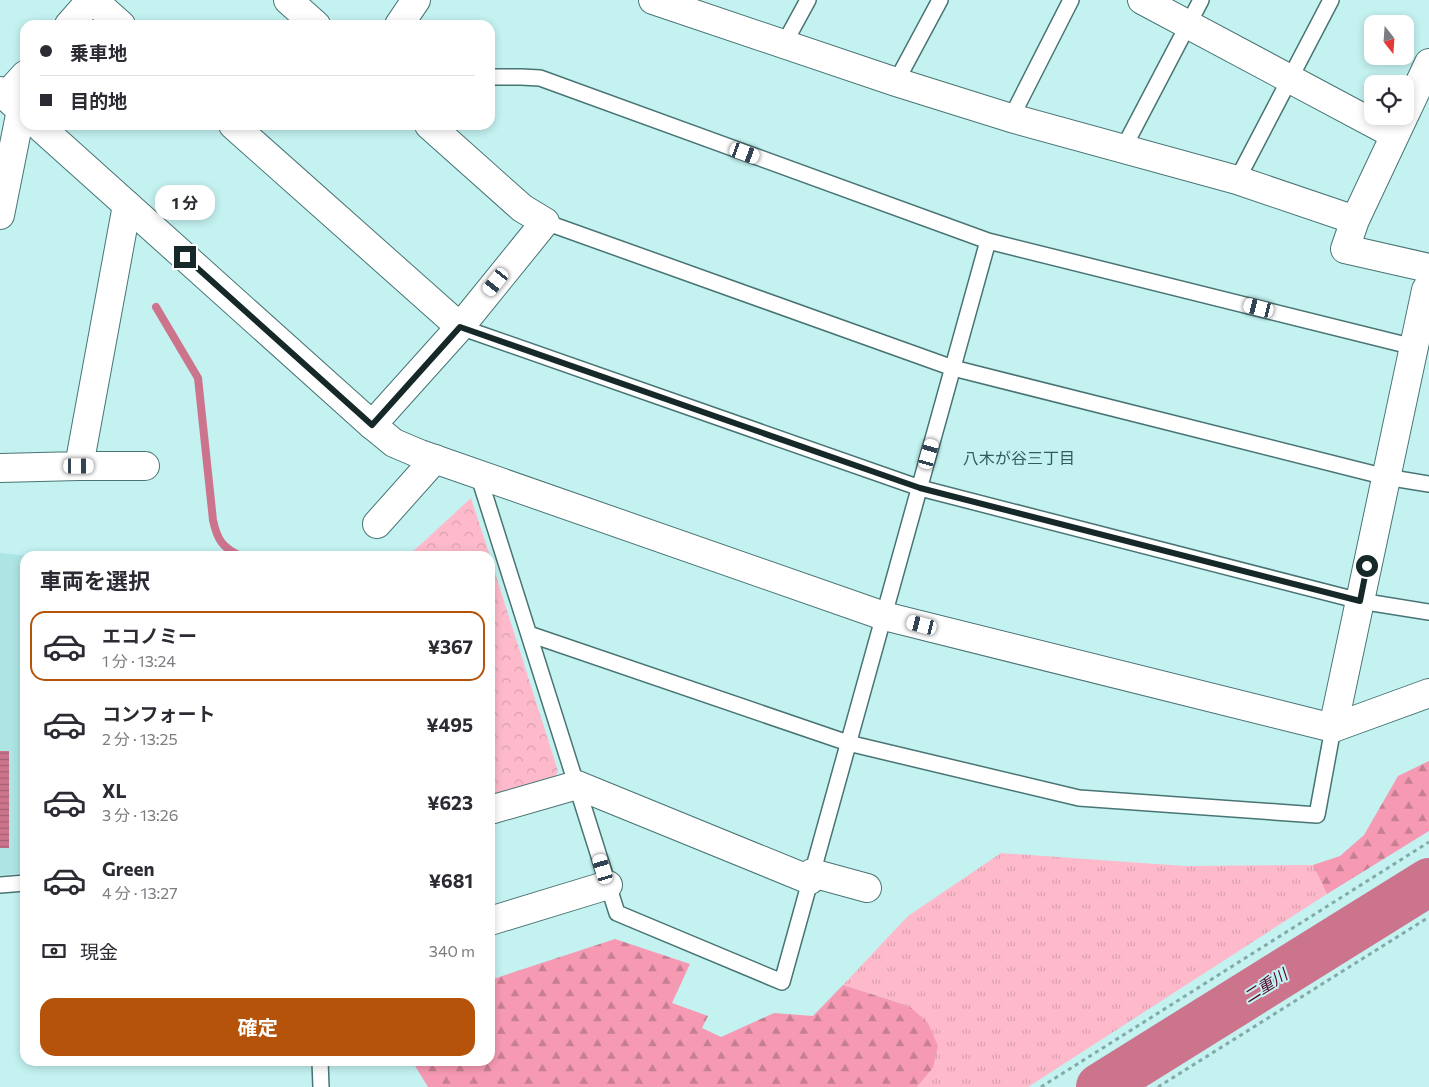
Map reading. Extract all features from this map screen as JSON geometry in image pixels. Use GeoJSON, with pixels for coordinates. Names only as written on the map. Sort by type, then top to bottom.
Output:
{"type":"FeatureCollection","features":[{"type":"Feature","properties":{"kind":"street"},"geometry":{"type":"LineString","coordinates":[[74,20],[92,0],[115,20]]}},
{"type":"Feature","properties":{"kind":"street"},"geometry":{"type":"LineString","coordinates":[[288,0],[310,20]]}},
{"type":"Feature","properties":{"kind":"street"},"geometry":{"type":"LineString","coordinates":[[404,20],[416,0]]}},
{"type":"Feature","properties":{"kind":"street"},"geometry":{"type":"LineString","coordinates":[[1142,0],[1290,79],[1364,108]]}},
{"type":"Feature","properties":{"kind":"street"},"geometry":{"type":"LineString","coordinates":[[658,1],[896,82],[1010,118],[1237,180],[1354,220]]}},
{"type":"Feature","properties":{"kind":"street"},"geometry":{"type":"LineString","coordinates":[[1414,95],[1429,64]]}},
{"type":"Feature","properties":{"kind":"street"},"geometry":{"type":"LineString","coordinates":[[0,215],[18,107]]}},
{"type":"Feature","properties":{"kind":"street"},"geometry":{"type":"LineString","coordinates":[[1400,125],[1354,220],[1345,249],[1429,268]]}},
{"type":"Feature","properties":{"kind":"street"},"geometry":{"type":"LineString","coordinates":[[44,130],[372,425],[394,443],[420,454],[884,616],[1333,728],[1429,693]]}},
{"type":"Feature","properties":{"kind":"street"},"geometry":{"type":"LineString","coordinates":[[240,130],[460,327]]}},
{"type":"Feature","properties":{"kind":"street"},"geometry":{"type":"LineString","coordinates":[[372,425],[460,327],[545,222],[522,208],[435,130]]}},
{"type":"Feature","properties":{"kind":"street"},"geometry":{"type":"LineString","coordinates":[[79,466],[127,205]]}},
{"type":"Feature","properties":{"kind":"street"},"geometry":{"type":"LineString","coordinates":[[1333,728],[1386,477],[1421,348],[1426,290],[1429,286]]}},
{"type":"Feature","properties":{"kind":"street"},"geometry":{"type":"LineString","coordinates":[[377,524],[435,459]]}},
{"type":"Feature","properties":{"kind":"street"},"geometry":{"type":"LineString","coordinates":[[0,468],[146,466]]}},
{"type":"Feature","properties":{"kind":"street"},"geometry":{"type":"LineString","coordinates":[[495,809],[577,785],[811,876],[867,888]]}},
{"type":"Feature","properties":{"kind":"street"},"geometry":{"type":"LineString","coordinates":[[495,920],[608,886]]}},
{"type":"Feature","properties":{"kind":"lane"},"geometry":{"type":"LineString","coordinates":[[784,44],[808,0]]}},
{"type":"Feature","properties":{"kind":"lane"},"geometry":{"type":"LineString","coordinates":[[896,82],[940,0]]}},
{"type":"Feature","properties":{"kind":"lane"},"geometry":{"type":"LineString","coordinates":[[1010,118],[1071,0]]}},
{"type":"Feature","properties":{"kind":"lane"},"geometry":{"type":"LineString","coordinates":[[1123,149],[1201,0]]}},
{"type":"Feature","properties":{"kind":"lane"},"geometry":{"type":"LineString","coordinates":[[1237,180],[1331,0]]}},
{"type":"Feature","properties":{"kind":"lane"},"geometry":{"type":"LineString","coordinates":[[495,77],[540,78],[988,241],[1421,348]]}},
{"type":"Feature","properties":{"kind":"lane"},"geometry":{"type":"LineString","coordinates":[[545,222],[953,368],[1386,477],[1429,484]]}},
{"type":"Feature","properties":{"kind":"lane"},"geometry":{"type":"LineString","coordinates":[[478,474],[617,913],[782,982],[988,241]]}},
{"type":"Feature","properties":{"kind":"lane"},"geometry":{"type":"LineString","coordinates":[[460,327],[920,488],[1360,601],[1429,612]]}},
{"type":"Feature","properties":{"kind":"lane"},"geometry":{"type":"LineString","coordinates":[[529,634],[848,743],[1079,798],[1317,815],[1333,728]]}},
{"type":"Feature","properties":{"kind":"lane"},"geometry":{"type":"LineString","coordinates":[[0,885],[20,883]]}},
{"type":"Feature","properties":{"kind":"lane"},"geometry":{"type":"LineString","coordinates":[[320,1066],[321,1087]]}},
{"type":"Feature","properties":{"kind":"path"},"geometry":{"type":"LineString","coordinates":[[1041,1087],[1429,842]]}},
{"type":"Feature","properties":{"kind":"path"},"geometry":{"type":"LineString","coordinates":[[1158,1087],[1429,917]]}},
{"type":"Feature","properties":{"kind":"shaded area"},"geometry":{"type":"Polygon","coordinates":[[[0,553],[20,555],[20,873],[0,875],[0,553]]]}},
{"type":"Feature","properties":{"kind":"shaded area"},"geometry":{"type":"Polygon","coordinates":[[[0,751],[9,751],[9,848],[0,848],[0,751]]]}},
{"type":"Feature","properties":{"kind":"green space"},"geometry":{"type":"Polygon","coordinates":[[[471,498],[488,551],[413,551],[471,498]]]}},
{"type":"Feature","properties":{"kind":"green space"},"geometry":{"type":"Polygon","coordinates":[[[495,573],[558,771],[554,779],[495,797],[495,573]]]}},
{"type":"Feature","properties":{"kind":"green space"},"geometry":{"type":"Polygon","coordinates":[[[1429,761],[1429,831],[1327,894],[1313,865],[1340,856],[1364,835],[1398,776],[1429,761]]]}},
{"type":"Feature","properties":{"kind":"green space"},"geometry":{"type":"Polygon","coordinates":[[[1001,853],[1184,866],[1313,865],[1327,894],[1028,1087],[917,1087],[933,1068],[909,1006],[843,985],[908,916],[1001,853]]]}},
{"type":"Feature","properties":{"kind":"green space"},"geometry":{"type":"Polygon","coordinates":[[[615,939],[690,964],[672,1003],[708,1016],[702,1028],[721,1037],[774,1013],[813,1016],[843,985],[909,1006],[928,1023],[938,1046],[933,1068],[917,1087],[428,1087],[415,1066],[495,1066],[495,978],[615,939]]]}},
{"type":"Feature","properties":{"kind":"waterway"},"geometry":{"type":"LineString","coordinates":[[156,307],[198,378],[213,520],[221,542],[231,551]]}},
{"type":"Feature","properties":{"kind":"waterway","name":"二重川"},"geometry":{"type":"LineString","coordinates":[[1100,1087],[1429,882]]}},
{"type":"Feature","properties":{"kind":"district","name":"八木が谷三丁目"},"geometry":{"type":"Point","coordinates":[1019,457]}},
{"type":"Feature","properties":{"kind":"route"},"geometry":{"type":"LineString","coordinates":[[185,257],[372,425],[460,327],[920,488],[1360,601],[1367,566]]}}]}
